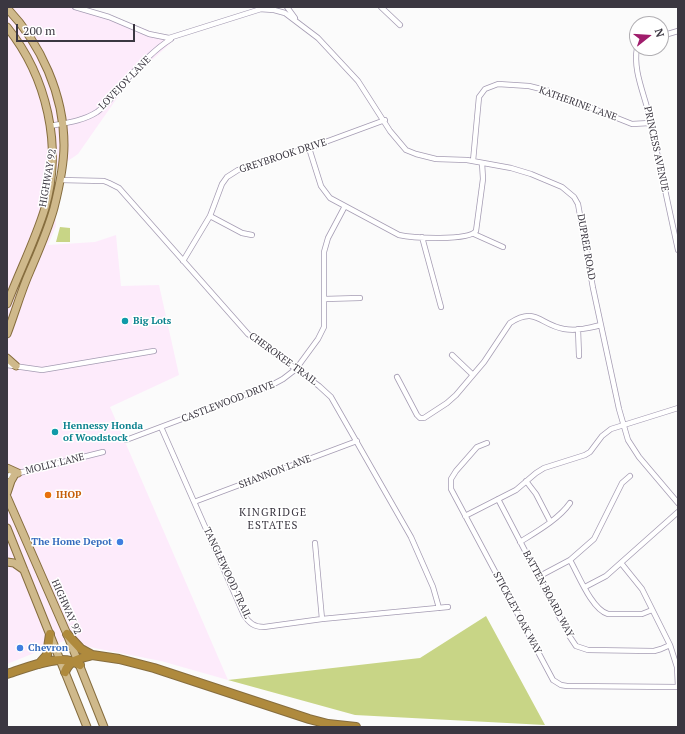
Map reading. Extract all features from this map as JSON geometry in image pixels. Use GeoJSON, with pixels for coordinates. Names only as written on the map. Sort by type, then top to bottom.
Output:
{"type":"FeatureCollection","features":[{"type":"Feature","properties":{"kind":"highway"},"geometry":{"type":"LineString","coordinates":[[36,666],[47,655],[50,634]]}},
{"type":"Feature","properties":{"kind":"highway"},"geometry":{"type":"LineString","coordinates":[[67,634],[81,649],[92,655],[145,665],[318,722],[356,727]]}},
{"type":"Feature","properties":{"kind":"highway"},"geometry":{"type":"LineString","coordinates":[[65,672],[67,667],[92,655]]}},
{"type":"Feature","properties":{"kind":"highway"},"geometry":{"type":"LineString","coordinates":[[7,674],[60,659],[77,662]]}},
{"type":"Feature","properties":{"kind":"main road","name":"HIGHWAY 92"},"geometry":{"type":"LineString","coordinates":[[7,8],[26,31],[45,64],[54,87],[62,124],[64,146],[60,180],[54,208],[46,233],[30,271],[7,334]]}},
{"type":"Feature","properties":{"kind":"main road","name":"HIGHWAY 92"},"geometry":{"type":"LineString","coordinates":[[7,27],[10,37],[28,57],[38,80],[45,102],[52,146],[51,168],[45,206],[37,231],[7,304]]}},
{"type":"Feature","properties":{"kind":"main road"},"geometry":{"type":"LineString","coordinates":[[7,358],[16,366]]}},
{"type":"Feature","properties":{"kind":"main road"},"geometry":{"type":"LineString","coordinates":[[7,468],[16,474],[10,481],[7,493]]}},
{"type":"Feature","properties":{"kind":"main road","name":"HIGHWAY 92"},"geometry":{"type":"LineString","coordinates":[[7,497],[67,634],[104,727]]}},
{"type":"Feature","properties":{"kind":"main road"},"geometry":{"type":"LineString","coordinates":[[7,528],[88,727]]}},
{"type":"Feature","properties":{"kind":"main road"},"geometry":{"type":"LineString","coordinates":[[7,562],[14,563],[24,570]]}},
{"type":"Feature","properties":{"kind":"street"},"geometry":{"type":"LineString","coordinates":[[75,7],[109,17],[165,38],[172,38],[268,7]]}},
{"type":"Feature","properties":{"kind":"street","name":"DUPREE ROAD"},"geometry":{"type":"LineString","coordinates":[[282,7],[285,13]]}},
{"type":"Feature","properties":{"kind":"street","name":"DUPREE ROAD"},"geometry":{"type":"LineString","coordinates":[[287,7],[297,21]]}},
{"type":"Feature","properties":{"kind":"street"},"geometry":{"type":"LineString","coordinates":[[381,7],[400,25]]}},
{"type":"Feature","properties":{"kind":"street","name":"DUPREE ROAD"},"geometry":{"type":"LineString","coordinates":[[259,9],[274,10],[285,13],[318,38],[358,81],[385,120],[390,131],[406,150],[436,159],[473,161],[511,168],[531,174],[562,187],[574,197],[578,204],[601,325],[623,425],[628,440],[639,457],[678,503]]}},
{"type":"Feature","properties":{"kind":"street","name":"LOVEJOY LANE"},"geometry":{"type":"LineString","coordinates":[[50,126],[89,117],[102,108],[138,67],[172,38]]}},
{"type":"Feature","properties":{"kind":"street","name":"PRINCESS AVENUE"},"geometry":{"type":"LineString","coordinates":[[636,56],[638,74],[678,250]]}},
{"type":"Feature","properties":{"kind":"street","name":"KATHERINE LANE"},"geometry":{"type":"LineString","coordinates":[[473,161],[479,97],[485,89],[498,84],[529,86],[549,91],[632,124],[650,122]]}},
{"type":"Feature","properties":{"kind":"street","name":"GREYBROOK DRIVE"},"geometry":{"type":"LineString","coordinates":[[183,261],[210,216],[222,184],[227,177],[238,170],[262,161],[308,148],[385,120]]}},
{"type":"Feature","properties":{"kind":"street"},"geometry":{"type":"LineString","coordinates":[[308,148],[318,179],[324,191],[330,198],[399,235],[454,237],[469,236],[474,234],[503,248]]}},
{"type":"Feature","properties":{"kind":"street"},"geometry":{"type":"LineString","coordinates":[[474,234],[476,231],[483,180],[482,163]]}},
{"type":"Feature","properties":{"kind":"street","name":"CHEROKEE TRAIL"},"geometry":{"type":"LineString","coordinates":[[60,180],[104,181],[114,185],[129,198],[248,334],[319,386],[331,397],[416,548],[433,587],[439,608]]}},
{"type":"Feature","properties":{"kind":"street","name":"CASTLEWOOD DRIVE"},"geometry":{"type":"LineString","coordinates":[[126,440],[270,386],[283,379],[296,369],[318,339],[324,327],[324,260],[326,245],[345,206]]}},
{"type":"Feature","properties":{"kind":"street"},"geometry":{"type":"LineString","coordinates":[[210,216],[242,232],[252,235]]}},
{"type":"Feature","properties":{"kind":"street"},"geometry":{"type":"LineString","coordinates":[[422,237],[441,307]]}},
{"type":"Feature","properties":{"kind":"street"},"geometry":{"type":"LineString","coordinates":[[324,299],[360,298]]}},
{"type":"Feature","properties":{"kind":"street"},"geometry":{"type":"LineString","coordinates":[[397,377],[417,415],[420,418],[424,418],[447,403],[473,375],[488,357],[510,322],[530,316],[537,317],[563,329],[578,329],[601,325]]}},
{"type":"Feature","properties":{"kind":"street"},"geometry":{"type":"LineString","coordinates":[[578,329],[579,356]]}},
{"type":"Feature","properties":{"kind":"street"},"geometry":{"type":"LineString","coordinates":[[7,365],[42,370],[154,351]]}},
{"type":"Feature","properties":{"kind":"street"},"geometry":{"type":"LineString","coordinates":[[452,355],[473,375]]}},
{"type":"Feature","properties":{"kind":"street"},"geometry":{"type":"LineString","coordinates":[[465,516],[516,490],[544,468],[585,455],[590,452],[602,436],[611,429],[678,408]]}},
{"type":"Feature","properties":{"kind":"street","name":"TANGLEWOOD TRAIL"},"geometry":{"type":"LineString","coordinates":[[161,427],[242,609],[250,623],[259,627],[264,627],[322,619],[448,607]]}},
{"type":"Feature","properties":{"kind":"street","name":"SHANNON LANE"},"geometry":{"type":"LineString","coordinates":[[194,502],[357,441]]}},
{"type":"Feature","properties":{"kind":"street","name":"STICKLEY OAK WAY"},"geometry":{"type":"LineString","coordinates":[[487,443],[477,447],[456,471],[451,479],[451,489],[553,680],[566,686],[678,687]]}},
{"type":"Feature","properties":{"kind":"street","name":"MOLLY LANE"},"geometry":{"type":"LineString","coordinates":[[7,476],[103,452]]}},
{"type":"Feature","properties":{"kind":"street"},"geometry":{"type":"LineString","coordinates":[[538,577],[570,560],[596,535],[622,483],[630,476]]}},
{"type":"Feature","properties":{"kind":"street"},"geometry":{"type":"LineString","coordinates":[[526,481],[536,494],[550,521]]}},
{"type":"Feature","properties":{"kind":"street","name":"BATTEN BOARD WAY"},"geometry":{"type":"LineString","coordinates":[[498,500],[576,646],[581,649],[588,650],[661,650],[670,646]]}},
{"type":"Feature","properties":{"kind":"street"},"geometry":{"type":"LineString","coordinates":[[520,542],[566,510],[570,503]]}},
{"type":"Feature","properties":{"kind":"street"},"geometry":{"type":"LineString","coordinates":[[585,587],[606,576],[678,512]]}},
{"type":"Feature","properties":{"kind":"street"},"geometry":{"type":"LineString","coordinates":[[315,543],[322,619]]}},
{"type":"Feature","properties":{"kind":"street"},"geometry":{"type":"LineString","coordinates":[[570,560],[594,605],[603,612],[608,614],[642,614],[652,610]]}},
{"type":"Feature","properties":{"kind":"street"},"geometry":{"type":"LineString","coordinates":[[621,563],[639,584],[670,646],[677,667],[678,687]]}},
{"type":"Feature","properties":{"kind":"shaded area"},"geometry":{"type":"Polygon","coordinates":[[[7,7],[69,7],[137,26],[174,40],[129,81],[78,154],[56,169],[54,178],[56,226],[48,245],[95,242],[116,235],[121,286],[159,285],[179,375],[110,407],[228,680],[161,661],[64,641],[7,664],[7,7]]]}},
{"type":"Feature","properties":{"kind":"green space"},"geometry":{"type":"Polygon","coordinates":[[[60,227],[70,228],[70,242],[56,242],[60,227]]]}},
{"type":"Feature","properties":{"kind":"green space"},"geometry":{"type":"Polygon","coordinates":[[[486,616],[545,725],[355,715],[228,680],[420,658],[486,616]]]}},
{"type":"Feature","properties":{"kind":"place","name":"Big Lots"},"geometry":{"type":"Point","coordinates":[125,321]}},
{"type":"Feature","properties":{"kind":"place","name":"Hennessy Honda of Woodstock"},"geometry":{"type":"Point","coordinates":[55,432]}},
{"type":"Feature","properties":{"kind":"place","name":"IHOP"},"geometry":{"type":"Point","coordinates":[48,495]}},
{"type":"Feature","properties":{"kind":"place","name":"The Home Depot"},"geometry":{"type":"Point","coordinates":[120,542]}},
{"type":"Feature","properties":{"kind":"place","name":"Chevron"},"geometry":{"type":"Point","coordinates":[20,648]}},
{"type":"Feature","properties":{"kind":"district","name":"KINGRIDGE ESTATES"},"geometry":{"type":"Point","coordinates":[273,519]}}]}
